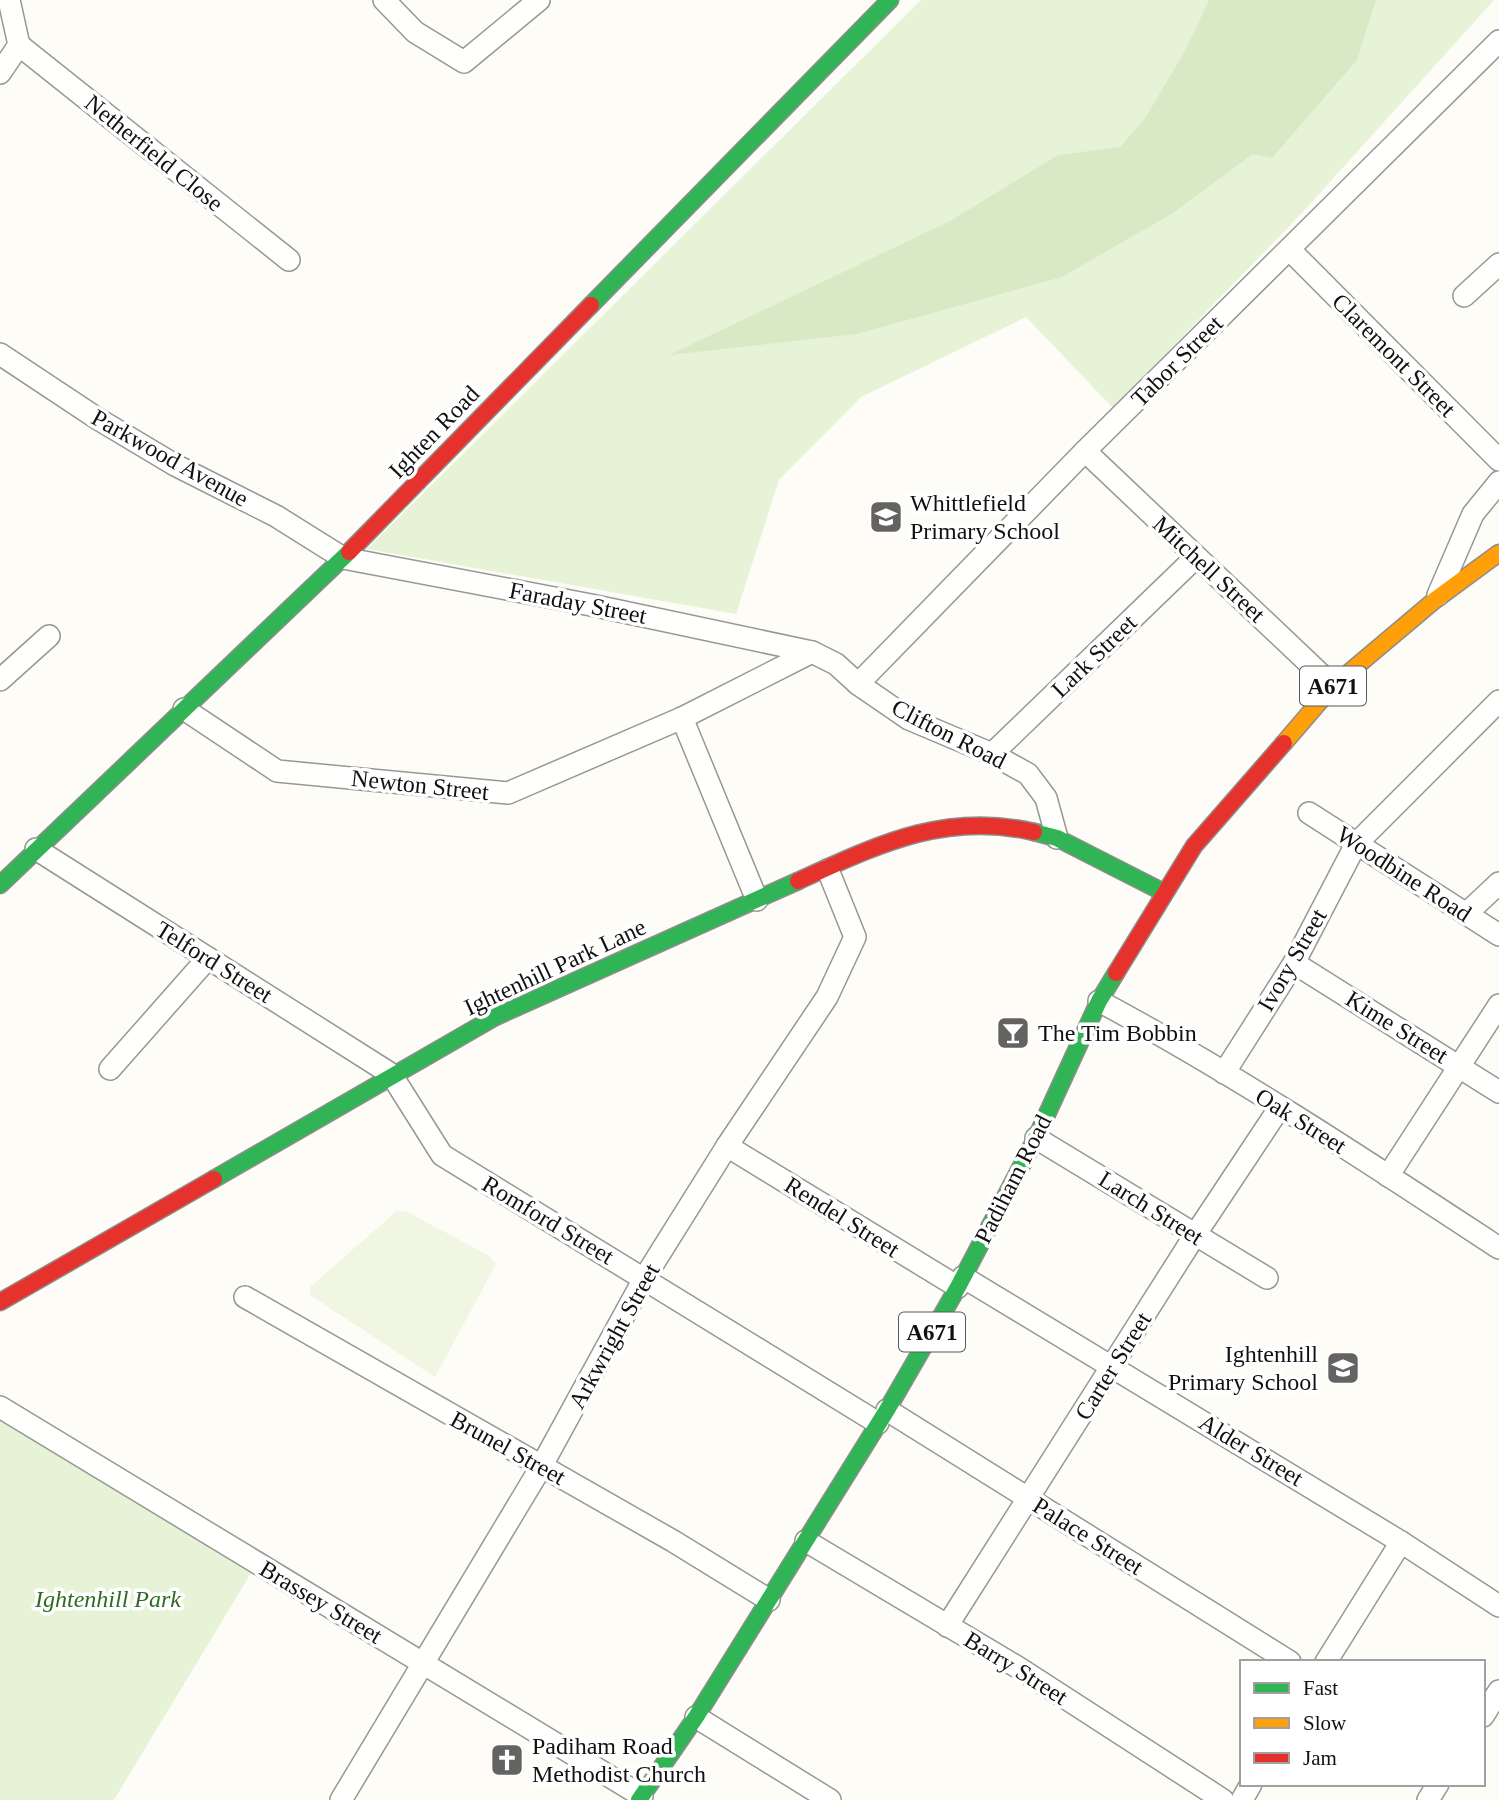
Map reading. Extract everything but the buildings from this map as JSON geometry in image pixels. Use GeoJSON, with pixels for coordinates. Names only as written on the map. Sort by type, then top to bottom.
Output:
{"type":"FeatureCollection","features":[{"type":"Feature","properties":{"kind":"street"},"geometry":{"type":"LineString","coordinates":[[0,73],[19,45],[9,0]]}},
{"type":"Feature","properties":{"kind":"street"},"geometry":{"type":"LineString","coordinates":[[384,0],[415,32],[464,62],[539,0]]}},
{"type":"Feature","properties":{"kind":"street","name":"Ighten Road"},"geometry":{"type":"LineString","coordinates":[[0,885],[343,558],[890,0]]}},
{"type":"Feature","properties":{"kind":"street","name":"Tabor Street"},"geometry":{"type":"LineString","coordinates":[[858,684],[1085,451],[1499,41]]}},
{"type":"Feature","properties":{"kind":"street","name":"Netherfield Close"},"geometry":{"type":"LineString","coordinates":[[19,45],[289,260]]}},
{"type":"Feature","properties":{"kind":"street","name":"Claremont Street"},"geometry":{"type":"LineString","coordinates":[[1290,250],[1499,460]]}},
{"type":"Feature","properties":{"kind":"street"},"geometry":{"type":"LineString","coordinates":[[1464,296],[1499,264]]}},
{"type":"Feature","properties":{"kind":"street","name":"Parkwood Avenue"},"geometry":{"type":"LineString","coordinates":[[0,354],[97,419],[175,465],[276,516],[343,558]]}},
{"type":"Feature","properties":{"kind":"street","name":"Mitchell Street"},"geometry":{"type":"LineString","coordinates":[[1085,451],[1333,686]]}},
{"type":"Feature","properties":{"kind":"street","name":"Padiham Road"},"geometry":{"type":"LineString","coordinates":[[1435,600],[1473,514],[1499,482]]}},
{"type":"Feature","properties":{"kind":"street","name":"Padiham Road"},"geometry":{"type":"LineString","coordinates":[[641,1798],[696,1717],[883,1416],[960,1282],[1035,1138],[1099,1000],[1163,892],[1194,846],[1333,686],[1435,600],[1499,553]]}},
{"type":"Feature","properties":{"kind":"street","name":"Faraday Street"},"geometry":{"type":"LineString","coordinates":[[343,558],[591,605],[812,652]]}},
{"type":"Feature","properties":{"kind":"street","name":"Lark Street"},"geometry":{"type":"LineString","coordinates":[[992,754],[1195,558]]}},
{"type":"Feature","properties":{"kind":"street"},"geometry":{"type":"LineString","coordinates":[[4,668],[49,636]]}},
{"type":"Feature","properties":{"kind":"street","name":"Clifton Road"},"geometry":{"type":"LineString","coordinates":[[812,652],[836,664],[858,684],[909,719],[992,754],[1028,774],[1046,798],[1057,838]]}},
{"type":"Feature","properties":{"kind":"street","name":"Newton Street"},"geometry":{"type":"LineString","coordinates":[[184,709],[277,771],[508,793],[682,718],[812,652]]}},
{"type":"Feature","properties":{"kind":"street","name":"Ivory Street"},"geometry":{"type":"LineString","coordinates":[[1224,1073],[1294,963],[1356,844],[1499,701]]}},
{"type":"Feature","properties":{"kind":"street"},"geometry":{"type":"LineString","coordinates":[[682,718],[757,900]]}},
{"type":"Feature","properties":{"kind":"street","name":"Woodbine Road"},"geometry":{"type":"LineString","coordinates":[[1309,813],[1499,934]]}},
{"type":"Feature","properties":{"kind":"street","name":"Ightenhill Park Lane"},"geometry":{"type":"LineString","coordinates":[[0,1302],[143,1222],[391,1074],[495,1017],[828,870],[884,842],[944,826],[1024,830],[1057,838],[1163,892]]}},
{"type":"Feature","properties":{"kind":"street","name":"Telford Street"},"geometry":{"type":"LineString","coordinates":[[36,849],[391,1074]]}},
{"type":"Feature","properties":{"kind":"street","name":"Arkwright Street"},"geometry":{"type":"LineString","coordinates":[[341,1800],[421,1662],[541,1467],[645,1277],[727,1146],[827,997],[855,937],[828,870]]}},
{"type":"Feature","properties":{"kind":"street"},"geometry":{"type":"LineString","coordinates":[[1465,914],[1499,883]]}},
{"type":"Feature","properties":{"kind":"street"},"geometry":{"type":"LineString","coordinates":[[110,1069],[208,958]]}},
{"type":"Feature","properties":{"kind":"street","name":"Kime Street"},"geometry":{"type":"LineString","coordinates":[[1294,963],[1499,1092]]}},
{"type":"Feature","properties":{"kind":"street","name":"Oak Street"},"geometry":{"type":"LineString","coordinates":[[1099,1000],[1165,1035],[1499,1248]]}},
{"type":"Feature","properties":{"kind":"street"},"geometry":{"type":"LineString","coordinates":[[1388,1176],[1499,1005]]}},
{"type":"Feature","properties":{"kind":"street","name":"Romford Street"},"geometry":{"type":"LineString","coordinates":[[391,1074],[442,1155],[883,1416]]}},
{"type":"Feature","properties":{"kind":"street","name":"Carter Street"},"geometry":{"type":"LineString","coordinates":[[947,1626],[1195,1235],[1280,1107]]}},
{"type":"Feature","properties":{"kind":"street","name":"Larch Street"},"geometry":{"type":"LineString","coordinates":[[1035,1138],[1267,1278]]}},
{"type":"Feature","properties":{"kind":"street","name":"Rendel Street"},"geometry":{"type":"LineString","coordinates":[[727,1146],[960,1282]]}},
{"type":"Feature","properties":{"kind":"street","name":"Alder Street"},"geometry":{"type":"LineString","coordinates":[[960,1282],[1113,1366],[1401,1542],[1499,1606]]}},
{"type":"Feature","properties":{"kind":"street","name":"Brunel Street"},"geometry":{"type":"LineString","coordinates":[[245,1297],[673,1541],[769,1600]]}},
{"type":"Feature","properties":{"kind":"street","name":"Brassey Street"},"geometry":{"type":"LineString","coordinates":[[0,1407],[641,1798]]}},
{"type":"Feature","properties":{"kind":"street","name":"Palace Street"},"geometry":{"type":"LineString","coordinates":[[883,1416],[1029,1498],[1287,1660]]}},
{"type":"Feature","properties":{"kind":"street","name":"Barry Street"},"geometry":{"type":"LineString","coordinates":[[806,1541],[1019,1668],[1223,1800]]}},
{"type":"Feature","properties":{"kind":"street"},"geometry":{"type":"LineString","coordinates":[[1327,1660],[1401,1542]]}},
{"type":"Feature","properties":{"kind":"street"},"geometry":{"type":"LineString","coordinates":[[1485,1713],[1499,1692]]}},
{"type":"Feature","properties":{"kind":"street"},"geometry":{"type":"LineString","coordinates":[[696,1717],[830,1800]]}},
{"type":"Feature","properties":{"kind":"green space"},"geometry":{"type":"Polygon","coordinates":[[[921,0],[1494,0],[1301,214],[1113,408],[1026,317],[861,397],[779,480],[736,614],[367,549],[921,0]]]}},
{"type":"Feature","properties":{"kind":"green space"},"geometry":{"type":"Polygon","coordinates":[[[1209,0],[1376,0],[1357,60],[1272,158],[1253,154],[1173,213],[1062,277],[857,334],[669,355],[950,221],[1058,155],[1120,147],[1144,120],[1185,51],[1209,0]]]}},
{"type":"Feature","properties":{"kind":"green space"},"geometry":{"type":"Polygon","coordinates":[[[397,1211],[405,1211],[488,1255],[496,1264],[435,1377],[310,1295],[310,1287],[397,1211]]]}},
{"type":"Feature","properties":{"kind":"green space","name":"Ightenhill Park"},"geometry":{"type":"Polygon","coordinates":[[[0,1407],[257,1563],[114,1800],[0,1800],[0,1407]]]}},
{"type":"Feature","properties":{"kind":"traffic: fast"},"geometry":{"type":"LineString","coordinates":[[591,305],[890,0]]}},
{"type":"Feature","properties":{"kind":"traffic: fast"},"geometry":{"type":"LineString","coordinates":[[0,885],[349,552]]}},
{"type":"Feature","properties":{"kind":"traffic: fast"},"geometry":{"type":"LineString","coordinates":[[1034,832],[1057,838],[1163,892]]}},
{"type":"Feature","properties":{"kind":"traffic: fast"},"geometry":{"type":"LineString","coordinates":[[214,1179],[495,1017],[798,881]]}},
{"type":"Feature","properties":{"kind":"traffic: fast"},"geometry":{"type":"LineString","coordinates":[[639,1800],[696,1717],[887,1410],[958,1287],[1036,1138],[1099,1001],[1116,973]]}},
{"type":"Feature","properties":{"kind":"traffic: slow"},"geometry":{"type":"LineString","coordinates":[[1284,743],[1333,686],[1435,600],[1499,553]]}},
{"type":"Feature","properties":{"kind":"traffic: jam"},"geometry":{"type":"LineString","coordinates":[[349,552],[591,305]]}},
{"type":"Feature","properties":{"kind":"traffic: jam"},"geometry":{"type":"LineString","coordinates":[[1116,973],[1194,846],[1284,743]]}},
{"type":"Feature","properties":{"kind":"traffic: jam"},"geometry":{"type":"LineString","coordinates":[[798,881],[856,855],[912,835],[971,826],[1034,832]]}},
{"type":"Feature","properties":{"kind":"traffic: jam"},"geometry":{"type":"LineString","coordinates":[[0,1302],[214,1179]]}},
{"type":"Feature","properties":{"kind":"place","name":"Whittlefield Primary School"},"geometry":{"type":"Point","coordinates":[886,517]}},
{"type":"Feature","properties":{"kind":"place","name":"The Tim Bobbin"},"geometry":{"type":"Point","coordinates":[1013,1033]}},
{"type":"Feature","properties":{"kind":"place","name":"Ightenhill Primary School"},"geometry":{"type":"Point","coordinates":[1343,1368]}},
{"type":"Feature","properties":{"kind":"place","name":"Padiham Road Methodist Church"},"geometry":{"type":"Point","coordinates":[507,1760]}}]}
